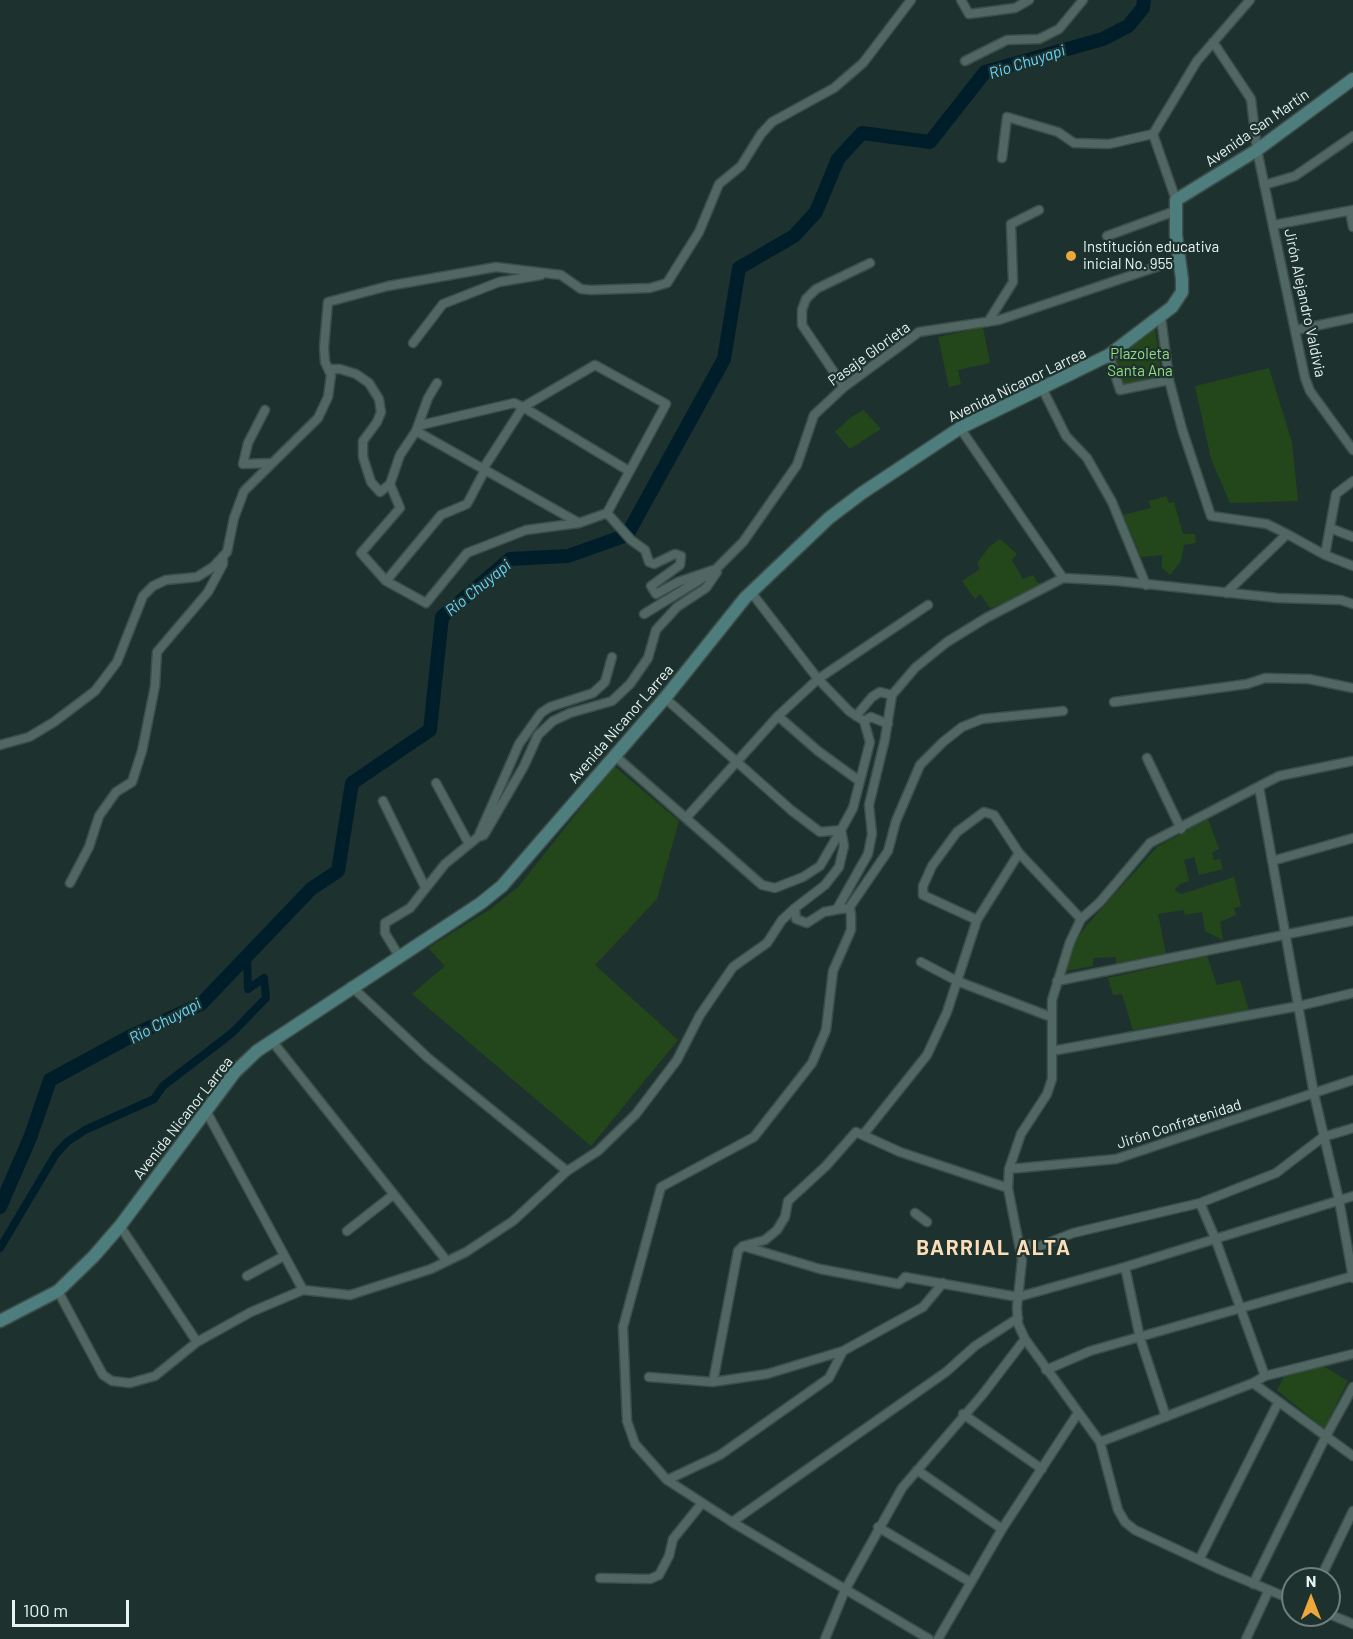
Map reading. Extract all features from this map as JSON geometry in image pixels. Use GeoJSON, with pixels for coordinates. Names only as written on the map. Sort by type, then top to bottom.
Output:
{"type":"FeatureCollection","features":[{"type":"Feature","properties":{"kind":"main road","name":"Avenida San Martín"},"geometry":{"type":"LineString","coordinates":[[1175,206],[1257,150],[1353,79]]}},
{"type":"Feature","properties":{"kind":"main road","name":"Avenida Nicanor Larrea"},"geometry":{"type":"LineString","coordinates":[[0,1321],[58,1291],[120,1226],[205,1109],[235,1072],[272,1041],[502,886],[665,698],[751,592],[829,518],[960,428],[1109,355],[1172,307],[1182,292],[1175,206]]}},
{"type":"Feature","properties":{"kind":"street"},"geometry":{"type":"LineString","coordinates":[[0,745],[29,737],[54,723],[95,690],[117,662],[143,596],[153,586],[166,580],[197,577],[222,556],[231,540],[239,501],[244,491],[271,463],[294,445],[318,418],[332,385],[324,347],[328,302],[388,286],[496,267],[561,275],[581,289],[591,291],[650,288],[667,283],[699,232],[719,184],[741,166],[761,134],[772,122],[834,88],[863,63],[911,0]]}},
{"type":"Feature","properties":{"kind":"street"},"geometry":{"type":"LineString","coordinates":[[961,0],[969,14],[1015,8],[1029,0]]}},
{"type":"Feature","properties":{"kind":"street"},"geometry":{"type":"LineString","coordinates":[[965,61],[1007,40],[1039,39],[1059,30],[1083,0]]}},
{"type":"Feature","properties":{"kind":"street"},"geometry":{"type":"LineString","coordinates":[[1002,158],[1007,117],[1058,132],[1074,143],[1109,144],[1153,134],[1197,61],[1251,0]]}},
{"type":"Feature","properties":{"kind":"street","name":"Jirón Alejandro Valdivia"},"geometry":{"type":"LineString","coordinates":[[1213,42],[1251,99],[1257,150],[1296,330],[1301,366],[1310,391],[1353,450]]}},
{"type":"Feature","properties":{"kind":"street"},"geometry":{"type":"LineString","coordinates":[[1107,236],[1175,206],[1153,134]]}},
{"type":"Feature","properties":{"kind":"street"},"geometry":{"type":"LineString","coordinates":[[1264,186],[1295,176],[1353,136]]}},
{"type":"Feature","properties":{"kind":"street"},"geometry":{"type":"LineString","coordinates":[[988,322],[1012,282],[1011,224],[1039,210]]}},
{"type":"Feature","properties":{"kind":"street"},"geometry":{"type":"LineString","coordinates":[[1274,225],[1351,211],[1353,227]]}},
{"type":"Feature","properties":{"kind":"street","name":"Pasaje Glorieta"},"geometry":{"type":"LineString","coordinates":[[716,569],[748,533],[797,465],[814,415],[844,387],[919,332],[988,322],[1051,304],[1180,259]]}},
{"type":"Feature","properties":{"kind":"street"},"geometry":{"type":"LineString","coordinates":[[844,387],[802,326],[802,310],[806,299],[816,289],[870,263]]}},
{"type":"Feature","properties":{"kind":"street"},"geometry":{"type":"LineString","coordinates":[[413,343],[443,304],[498,282],[550,274]]}},
{"type":"Feature","properties":{"kind":"street"},"geometry":{"type":"LineString","coordinates":[[1161,317],[1169,380],[1182,429],[1211,516],[1267,524],[1325,555],[1353,566]]}},
{"type":"Feature","properties":{"kind":"street"},"geometry":{"type":"LineString","coordinates":[[1296,330],[1353,318]]}},
{"type":"Feature","properties":{"kind":"street"},"geometry":{"type":"LineString","coordinates":[[1109,355],[1120,390],[1169,380]]}},
{"type":"Feature","properties":{"kind":"street"},"geometry":{"type":"LineString","coordinates":[[386,581],[441,515],[467,504],[484,470],[523,407],[595,365],[666,404],[608,513],[579,523],[526,530],[467,553],[426,603],[386,581],[361,553],[400,508],[390,484]]}},
{"type":"Feature","properties":{"kind":"street"},"geometry":{"type":"LineString","coordinates":[[329,369],[340,369],[356,374],[369,383],[379,399],[381,412],[377,422],[363,441],[363,457],[371,482],[380,492],[390,484],[400,455],[416,431],[428,398],[437,383]]}},
{"type":"Feature","properties":{"kind":"street"},"geometry":{"type":"LineString","coordinates":[[1042,388],[1066,436],[1087,458],[1112,502],[1146,585]]}},
{"type":"Feature","properties":{"kind":"street"},"geometry":{"type":"LineString","coordinates":[[416,431],[427,422],[514,403],[629,471]]}},
{"type":"Feature","properties":{"kind":"street"},"geometry":{"type":"LineString","coordinates":[[265,410],[248,443],[243,464],[271,463]]}},
{"type":"Feature","properties":{"kind":"street"},"geometry":{"type":"LineString","coordinates":[[960,428],[1064,578]]}},
{"type":"Feature","properties":{"kind":"street"},"geometry":{"type":"LineString","coordinates":[[416,431],[579,523]]}},
{"type":"Feature","properties":{"kind":"street"},"geometry":{"type":"LineString","coordinates":[[1325,555],[1336,494],[1353,481]]}},
{"type":"Feature","properties":{"kind":"street"},"geometry":{"type":"LineString","coordinates":[[608,513],[631,540],[645,550],[649,562],[654,564],[675,554],[681,556],[680,565],[651,586],[656,594],[678,582],[716,569]]}},
{"type":"Feature","properties":{"kind":"street"},"geometry":{"type":"LineString","coordinates":[[1330,528],[1353,537]]}},
{"type":"Feature","properties":{"kind":"street"},"geometry":{"type":"LineString","coordinates":[[1226,593],[1287,534]]}},
{"type":"Feature","properties":{"kind":"street"},"geometry":{"type":"LineString","coordinates":[[70,883],[89,847],[99,816],[116,792],[132,782],[142,751],[155,686],[157,652],[207,592],[223,564],[222,556]]}},
{"type":"Feature","properties":{"kind":"street"},"geometry":{"type":"LineString","coordinates":[[644,614],[716,569]]}},
{"type":"Feature","properties":{"kind":"street"},"geometry":{"type":"LineString","coordinates":[[399,956],[385,933],[385,923],[410,908],[445,864],[478,837],[484,835],[524,766],[538,735],[553,721],[570,712],[612,701],[630,684],[648,658],[656,630],[677,607],[706,588],[717,572],[716,569]]}},
{"type":"Feature","properties":{"kind":"street"},"geometry":{"type":"LineString","coordinates":[[837,909],[868,854],[872,834],[869,805],[888,724],[892,695],[915,668],[947,642],[1064,578],[1278,598],[1341,600],[1353,604]]}},
{"type":"Feature","properties":{"kind":"street"},"geometry":{"type":"LineString","coordinates":[[614,755],[762,885],[775,888],[820,866],[853,808],[858,780],[870,742],[860,718],[818,679],[751,592]]}},
{"type":"Feature","properties":{"kind":"street"},"geometry":{"type":"LineString","coordinates":[[686,818],[736,760],[818,679],[928,605]]}},
{"type":"Feature","properties":{"kind":"street"},"geometry":{"type":"LineString","coordinates":[[478,837],[524,734],[541,713],[550,706],[593,693],[605,682],[612,657]]}},
{"type":"Feature","properties":{"kind":"street"},"geometry":{"type":"LineString","coordinates":[[1114,702],[1247,684],[1265,678],[1309,679],[1353,688]]}},
{"type":"Feature","properties":{"kind":"street"},"geometry":{"type":"LineString","coordinates":[[860,718],[872,697],[880,692],[892,695]]}},
{"type":"Feature","properties":{"kind":"street"},"geometry":{"type":"LineString","coordinates":[[665,698],[791,810],[820,832],[841,830]]}},
{"type":"Feature","properties":{"kind":"street"},"geometry":{"type":"LineString","coordinates":[[929,1639],[732,1522],[667,1480],[634,1444],[627,1421],[623,1327],[661,1187],[754,1137],[812,1063],[826,1030],[833,971],[851,930],[849,908],[888,851],[896,821],[920,765],[943,742],[963,727],[982,719],[1027,712],[1063,711]]}},
{"type":"Feature","properties":{"kind":"street"},"geometry":{"type":"LineString","coordinates":[[778,716],[818,752],[858,780]]}},
{"type":"Feature","properties":{"kind":"street"},"geometry":{"type":"LineString","coordinates":[[860,718],[871,717],[888,724]]}},
{"type":"Feature","properties":{"kind":"street"},"geometry":{"type":"LineString","coordinates":[[1147,758],[1181,829]]}},
{"type":"Feature","properties":{"kind":"street"},"geometry":{"type":"LineString","coordinates":[[1281,1596],[1135,1530],[1125,1522],[1118,1510],[1100,1442],[1025,1339],[1018,1318],[1022,1260],[1008,1188],[1009,1169],[1021,1134],[1047,1094],[1052,1079],[1051,1017],[1057,981],[1081,919],[1100,902],[1150,843],[1181,829],[1279,776],[1297,770],[1353,761]]}},
{"type":"Feature","properties":{"kind":"street"},"geometry":{"type":"LineString","coordinates":[[436,783],[469,844]]}},
{"type":"Feature","properties":{"kind":"street"},"geometry":{"type":"LineString","coordinates":[[1046,1370],[1090,1351],[1353,1276],[1339,1200],[1314,1094],[1259,787]]}},
{"type":"Feature","properties":{"kind":"street"},"geometry":{"type":"LineString","coordinates":[[383,801],[425,887]]}},
{"type":"Feature","properties":{"kind":"street"},"geometry":{"type":"LineString","coordinates":[[977,920],[923,895],[926,875],[932,866],[957,832],[984,812],[994,815],[1019,853],[1081,919]]}},
{"type":"Feature","properties":{"kind":"street"},"geometry":{"type":"LineString","coordinates":[[58,1291],[95,1364],[112,1381],[130,1383],[155,1376],[197,1342],[251,1312],[303,1290],[350,1295],[431,1269],[466,1252],[513,1221],[567,1171],[598,1151],[636,1114],[677,1060],[700,1015],[733,967],[767,943],[782,920],[825,885],[839,867],[844,846],[841,830]]}},
{"type":"Feature","properties":{"kind":"street"},"geometry":{"type":"LineString","coordinates":[[1272,861],[1353,838]]}},
{"type":"Feature","properties":{"kind":"street"},"geometry":{"type":"LineString","coordinates":[[863,1136],[927,1055],[947,1012],[977,920],[1019,853]]}},
{"type":"Feature","properties":{"kind":"street"},"geometry":{"type":"LineString","coordinates":[[795,908],[796,919],[807,923],[824,912],[849,908]]}},
{"type":"Feature","properties":{"kind":"street"},"geometry":{"type":"LineString","coordinates":[[1057,981],[1353,921]]}},
{"type":"Feature","properties":{"kind":"street"},"geometry":{"type":"LineString","coordinates":[[921,962],[957,981],[1051,1017]]}},
{"type":"Feature","properties":{"kind":"street"},"geometry":{"type":"LineString","coordinates":[[351,986],[428,1058],[567,1171]]}},
{"type":"Feature","properties":{"kind":"street"},"geometry":{"type":"LineString","coordinates":[[1052,1051],[1299,1006],[1353,993]]}},
{"type":"Feature","properties":{"kind":"street"},"geometry":{"type":"LineString","coordinates":[[272,1041],[446,1260]]}},
{"type":"Feature","properties":{"kind":"street","name":"Jirón Confratenidad"},"geometry":{"type":"LineString","coordinates":[[1009,1169],[1116,1159],[1353,1080]]}},
{"type":"Feature","properties":{"kind":"street"},"geometry":{"type":"LineString","coordinates":[[205,1109],[303,1290]]}},
{"type":"Feature","properties":{"kind":"street"},"geometry":{"type":"LineString","coordinates":[[1019,1244],[1040,1246],[1073,1233],[1200,1203],[1276,1173],[1323,1137],[1353,1128]]}},
{"type":"Feature","properties":{"kind":"street"},"geometry":{"type":"LineString","coordinates":[[713,1382],[738,1251],[743,1246],[765,1240],[777,1230],[785,1217],[788,1201],[826,1166],[856,1132],[900,1152],[1008,1188]]}},
{"type":"Feature","properties":{"kind":"street"},"geometry":{"type":"LineString","coordinates":[[347,1231],[393,1195]]}},
{"type":"Feature","properties":{"kind":"street"},"geometry":{"type":"LineString","coordinates":[[743,1246],[820,1269],[899,1284],[905,1277],[1018,1297],[1125,1267],[1353,1196]]}},
{"type":"Feature","properties":{"kind":"street"},"geometry":{"type":"LineString","coordinates":[[1200,1203],[1241,1307],[1265,1376]]}},
{"type":"Feature","properties":{"kind":"street"},"geometry":{"type":"LineString","coordinates":[[915,1213],[927,1222]]}},
{"type":"Feature","properties":{"kind":"street"},"geometry":{"type":"LineString","coordinates":[[120,1226],[197,1342]]}},
{"type":"Feature","properties":{"kind":"street"},"geometry":{"type":"LineString","coordinates":[[246,1276],[284,1256]]}},
{"type":"Feature","properties":{"kind":"street"},"geometry":{"type":"LineString","coordinates":[[1125,1267],[1140,1338],[1166,1417]]}},
{"type":"Feature","properties":{"kind":"street"},"geometry":{"type":"LineString","coordinates":[[649,1377],[713,1382],[767,1374],[843,1351],[923,1307],[943,1283]]}},
{"type":"Feature","properties":{"kind":"street"},"geometry":{"type":"LineString","coordinates":[[732,1522],[946,1372],[975,1346],[1018,1318]]}},
{"type":"Feature","properties":{"kind":"street"},"geometry":{"type":"LineString","coordinates":[[825,1639],[845,1590],[878,1527],[902,1488],[963,1414],[983,1394],[1025,1339]]}},
{"type":"Feature","properties":{"kind":"street"},"geometry":{"type":"LineString","coordinates":[[667,1480],[720,1455],[830,1378],[843,1351]]}},
{"type":"Feature","properties":{"kind":"street"},"geometry":{"type":"LineString","coordinates":[[1100,1442],[1253,1383],[1265,1376],[1353,1354]]}},
{"type":"Feature","properties":{"kind":"street"},"geometry":{"type":"LineString","coordinates":[[1253,1383],[1353,1455]]}},
{"type":"Feature","properties":{"kind":"street"},"geometry":{"type":"LineString","coordinates":[[1253,1584],[1326,1436],[1353,1387]]}},
{"type":"Feature","properties":{"kind":"street"},"geometry":{"type":"LineString","coordinates":[[1200,1558],[1278,1403]]}},
{"type":"Feature","properties":{"kind":"street"},"geometry":{"type":"LineString","coordinates":[[938,1639],[1002,1529],[1078,1413]]}},
{"type":"Feature","properties":{"kind":"street"},"geometry":{"type":"LineString","coordinates":[[963,1414],[1042,1469]]}},
{"type":"Feature","properties":{"kind":"street"},"geometry":{"type":"LineString","coordinates":[[917,1470],[1002,1529]]}},
{"type":"Feature","properties":{"kind":"street"},"geometry":{"type":"LineString","coordinates":[[600,1578],[650,1579],[659,1575],[669,1556],[673,1539],[702,1503]]}},
{"type":"Feature","properties":{"kind":"street"},"geometry":{"type":"LineString","coordinates":[[1326,1567],[1353,1511]]}},
{"type":"Feature","properties":{"kind":"street"},"geometry":{"type":"LineString","coordinates":[[878,1527],[970,1582]]}},
{"type":"Feature","properties":{"kind":"street"},"geometry":{"type":"LineString","coordinates":[[1246,1639],[1268,1592]]}},
{"type":"Feature","properties":{"kind":"green space"},"geometry":{"type":"Polygon","coordinates":[[[983,327],[990,363],[958,370],[961,384],[949,387],[938,337],[983,327]]]}},
{"type":"Feature","properties":{"kind":"green space","name":"Plazoleta Santa Ana"},"geometry":{"type":"Polygon","coordinates":[[[1155,329],[1162,377],[1123,385],[1115,356],[1155,329]]]}},
{"type":"Feature","properties":{"kind":"green space"},"geometry":{"type":"Polygon","coordinates":[[[1269,368],[1292,442],[1298,501],[1230,503],[1211,459],[1195,386],[1269,368]]]}},
{"type":"Feature","properties":{"kind":"green space"},"geometry":{"type":"Polygon","coordinates":[[[864,410],[881,429],[850,449],[835,432],[851,417],[864,410]]]}},
{"type":"Feature","properties":{"kind":"green space"},"geometry":{"type":"Polygon","coordinates":[[[1166,496],[1169,503],[1174,502],[1183,534],[1195,534],[1196,543],[1184,545],[1181,561],[1170,575],[1162,568],[1162,555],[1141,557],[1123,515],[1151,508],[1149,501],[1166,496]]]}},
{"type":"Feature","properties":{"kind":"green space"},"geometry":{"type":"Polygon","coordinates":[[[1000,539],[1017,554],[1012,560],[1023,579],[1033,575],[1038,583],[1048,583],[1020,598],[990,608],[980,594],[975,599],[962,581],[980,569],[977,563],[990,546],[1000,539]]]}},
{"type":"Feature","properties":{"kind":"green space"},"geometry":{"type":"Polygon","coordinates":[[[614,766],[679,821],[657,899],[595,965],[678,1040],[591,1146],[412,994],[445,966],[428,948],[492,908],[519,886],[614,766]]]}},
{"type":"Feature","properties":{"kind":"green space"},"geometry":{"type":"Polygon","coordinates":[[[1208,819],[1219,849],[1212,852],[1214,860],[1220,859],[1223,869],[1199,875],[1194,857],[1184,860],[1189,881],[1180,884],[1174,890],[1182,894],[1234,877],[1241,906],[1234,908],[1236,915],[1220,922],[1223,940],[1205,931],[1202,912],[1185,915],[1184,910],[1158,914],[1166,954],[1116,963],[1116,957],[1093,958],[1093,966],[1065,971],[1072,946],[1086,926],[1157,847],[1208,819]]]}},
{"type":"Feature","properties":{"kind":"green space"},"geometry":{"type":"Polygon","coordinates":[[[1207,956],[1217,985],[1240,980],[1249,1011],[1133,1030],[1122,994],[1113,995],[1108,978],[1207,956]]]}},
{"type":"Feature","properties":{"kind":"green space"},"geometry":{"type":"Polygon","coordinates":[[[1323,1366],[1348,1381],[1324,1429],[1277,1390],[1284,1377],[1323,1366]]]}},
{"type":"Feature","properties":{"kind":"waterway","name":"Rio Chuyapi"},"geometry":{"type":"LineString","coordinates":[[0,1207],[30,1138],[50,1080],[131,1036],[201,1004],[311,889],[338,871],[352,783],[430,730],[442,617],[510,559],[568,556],[627,535],[724,359],[739,268],[794,236],[816,212],[838,159],[862,133],[930,142],[985,72],[1103,39],[1128,26],[1143,8],[1144,0]]}},
{"type":"Feature","properties":{"kind":"waterway"},"geometry":{"type":"LineString","coordinates":[[0,1248],[56,1154],[67,1142],[85,1130],[154,1099],[163,1086],[232,1033],[266,998],[264,978],[248,989],[247,957]]}},
{"type":"Feature","properties":{"kind":"place","name":"Institución educativa inicial No. 955"},"geometry":{"type":"Point","coordinates":[1071,256]}},
{"type":"Feature","properties":{"kind":"district","name":"BARRIAL ALTA"},"geometry":{"type":"Point","coordinates":[994,1248]}}]}
